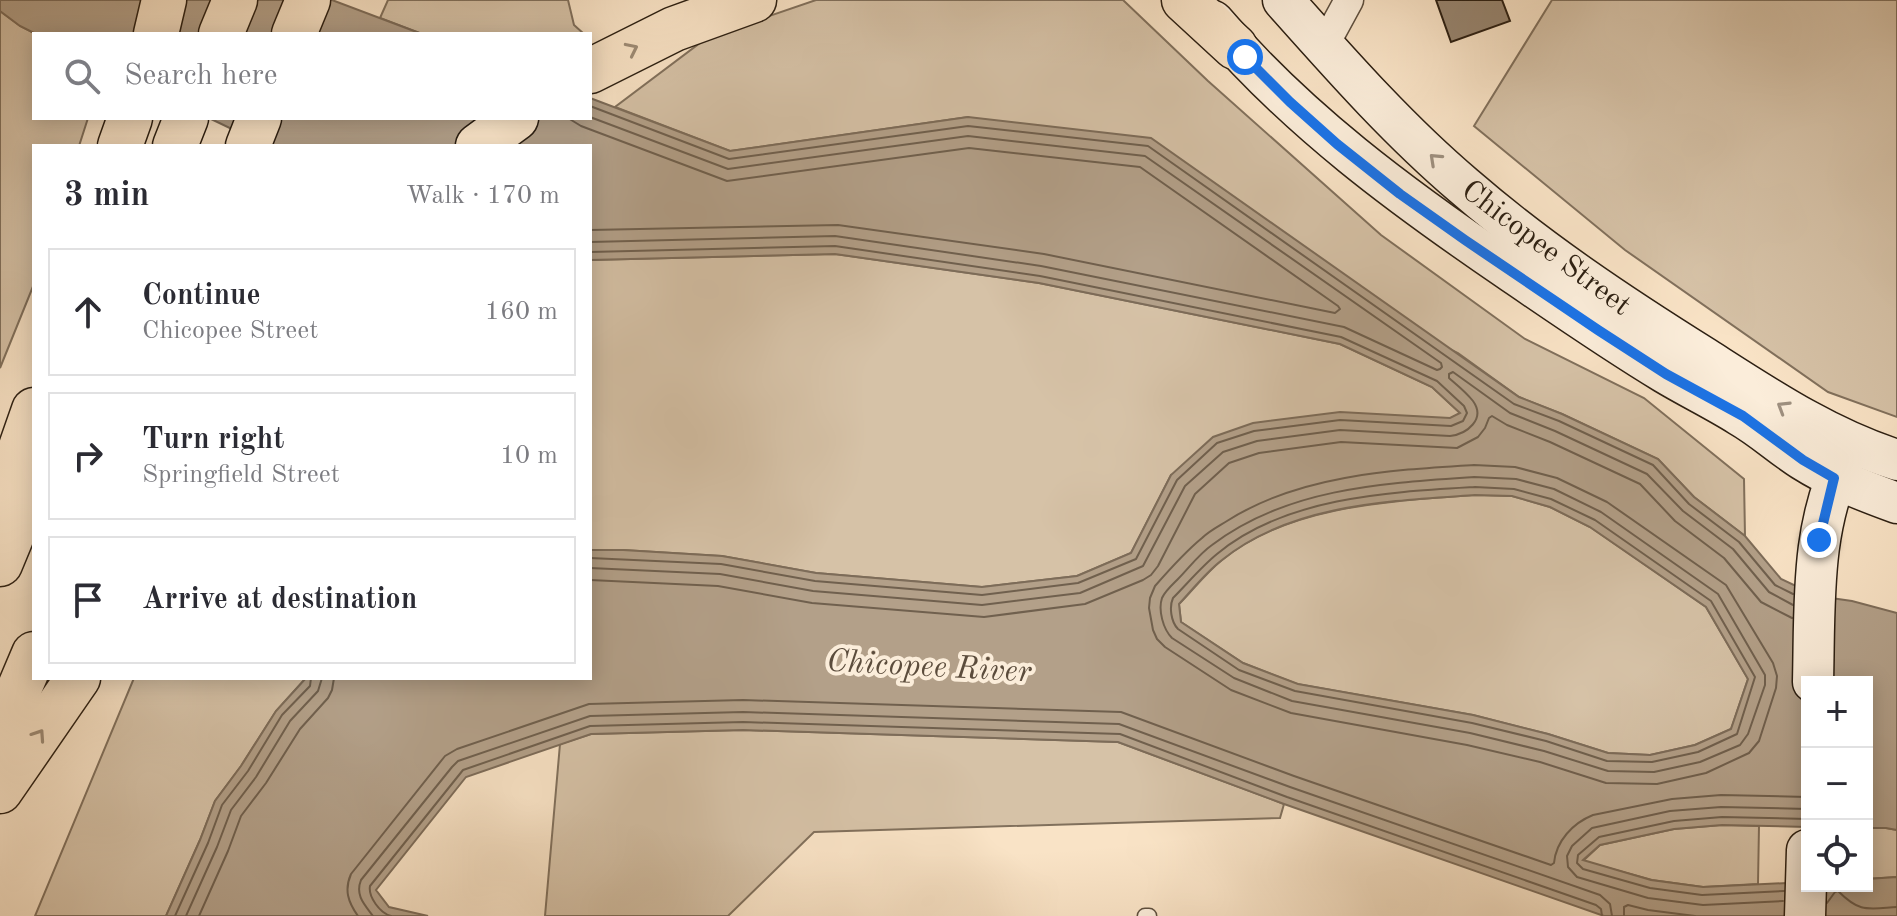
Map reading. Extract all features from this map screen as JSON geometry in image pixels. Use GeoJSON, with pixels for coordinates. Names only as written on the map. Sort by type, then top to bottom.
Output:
{"type":"FeatureCollection","features":[{"type":"Feature","properties":{"kind":"highway"},"geometry":{"type":"LineString","coordinates":[[156,32],[164,0]]}},
{"type":"Feature","properties":{"kind":"highway"},"geometry":{"type":"LineString","coordinates":[[222,32],[235,0]]}},
{"type":"Feature","properties":{"kind":"highway"},"geometry":{"type":"LineString","coordinates":[[295,32],[308,0]]}},
{"type":"Feature","properties":{"kind":"highway"},"geometry":{"type":"LineString","coordinates":[[592,70],[674,29],[754,0]]}},
{"type":"Feature","properties":{"kind":"highway"},"geometry":{"type":"LineString","coordinates":[[1184,0],[1235,47]]}},
{"type":"Feature","properties":{"kind":"highway"},"geometry":{"type":"LineString","coordinates":[[121,144],[129,120]]}},
{"type":"Feature","properties":{"kind":"highway"},"geometry":{"type":"LineString","coordinates":[[176,144],[185,120]]}},
{"type":"Feature","properties":{"kind":"highway"},"geometry":{"type":"LineString","coordinates":[[249,144],[258,120]]}},
{"type":"Feature","properties":{"kind":"highway"},"geometry":{"type":"LineString","coordinates":[[481,144],[513,120]]}},
{"type":"Feature","properties":{"kind":"highway"},"geometry":{"type":"LineString","coordinates":[[0,507],[32,416]]}},
{"type":"Feature","properties":{"kind":"highway"},"geometry":{"type":"LineString","coordinates":[[0,564],[32,487]]}},
{"type":"Feature","properties":{"kind":"highway"},"geometry":{"type":"LineString","coordinates":[[0,734],[32,659]]}},
{"type":"Feature","properties":{"kind":"highway"},"geometry":{"type":"LineString","coordinates":[[0,791],[77,680]]}},
{"type":"Feature","properties":{"kind":"main road","name":"Chicopee Street"},"geometry":{"type":"LineString","coordinates":[[1194,0],[1290,102],[1400,194],[1609,337],[1666,374],[1743,416],[1803,460],[1843,461]]}},
{"type":"Feature","properties":{"kind":"main road","name":"Chicopee Street"},"geometry":{"type":"LineString","coordinates":[[1283,0],[1392,118],[1463,186],[1548,253],[1638,316],[1794,414],[1843,461]]}},
{"type":"Feature","properties":{"kind":"main road"},"geometry":{"type":"LineString","coordinates":[[1843,461],[1897,460]]}},
{"type":"Feature","properties":{"kind":"main road"},"geometry":{"type":"LineString","coordinates":[[1843,461],[1867,493],[1897,503]]}},
{"type":"Feature","properties":{"kind":"main road"},"geometry":{"type":"LineString","coordinates":[[1813,676],[1820,535],[1843,461]]}},
{"type":"Feature","properties":{"kind":"main road"},"geometry":{"type":"LineString","coordinates":[[1805,916],[1806,892]]}},
{"type":"Feature","properties":{"kind":"street"},"geometry":{"type":"LineString","coordinates":[[1324,46],[1349,0]]}},
{"type":"Feature","properties":{"kind":"shaded area"},"geometry":{"type":"Polygon","coordinates":[[[388,0],[568,0],[574,25],[582,32],[417,32],[380,18],[388,0]]]}},
{"type":"Feature","properties":{"kind":"shaded area"},"geometry":{"type":"Polygon","coordinates":[[[816,0],[1123,0],[1208,81],[1381,235],[1525,339],[1644,398],[1744,479],[1745,536],[1694,497],[1658,459],[1519,397],[1458,353],[968,117],[730,151],[615,107],[708,37],[816,0]]]}},
{"type":"Feature","properties":{"kind":"shaded area"},"geometry":{"type":"Polygon","coordinates":[[[1552,0],[1897,0],[1897,417],[1828,392],[1625,250],[1474,126],[1552,0]]]}},
{"type":"Feature","properties":{"kind":"shaded area"},"geometry":{"type":"Polygon","coordinates":[[[0,11],[32,32],[32,120],[87,120],[80,144],[32,144],[32,289],[0,368],[0,11]]]}},
{"type":"Feature","properties":{"kind":"shaded area"},"geometry":{"type":"Polygon","coordinates":[[[835,254],[1039,283],[1340,344],[1432,387],[1460,413],[1451,418],[1171,475],[1131,553],[1077,576],[982,587],[816,573],[722,556],[592,550],[592,260],[835,254]]]}},
{"type":"Feature","properties":{"kind":"shaded area"},"geometry":{"type":"Polygon","coordinates":[[[1475,495],[1512,496],[1550,507],[1590,527],[1706,607],[1748,679],[1731,729],[1695,745],[1650,755],[1608,753],[1473,715],[1297,684],[1243,663],[1181,622],[1179,604],[1210,570],[1249,542],[1278,527],[1342,509],[1475,495]]]}},
{"type":"Feature","properties":{"kind":"shaded area"},"geometry":{"type":"Polygon","coordinates":[[[133,680],[304,680],[276,711],[215,801],[166,916],[35,916],[133,680]]]}},
{"type":"Feature","properties":{"kind":"shaded area"},"geometry":{"type":"Polygon","coordinates":[[[743,730],[1118,742],[1284,804],[1280,818],[814,832],[728,916],[545,916],[560,744],[591,734],[743,730]]]}},
{"type":"Feature","properties":{"kind":"shaded area"},"geometry":{"type":"Polygon","coordinates":[[[1759,826],[1758,884],[1703,887],[1652,880],[1583,861],[1600,845],[1674,829],[1759,826]]]}},
{"type":"Feature","properties":{"kind":"shaded area"},"geometry":{"type":"Polygon","coordinates":[[[1873,828],[1897,830],[1897,877],[1873,879],[1873,828]]]}},
{"type":"Feature","properties":{"kind":"water"},"geometry":{"type":"Polygon","coordinates":[[[0,0],[332,0],[417,32],[32,32],[0,11],[0,0]]]}},
{"type":"Feature","properties":{"kind":"water","name":"Chicopee River"},"geometry":{"type":"Polygon","coordinates":[[[592,99],[730,151],[968,117],[1151,138],[1519,397],[1658,459],[1694,497],[1745,536],[1781,579],[1817,596],[1897,613],[1897,830],[1873,828],[1873,676],[1801,676],[1801,827],[1722,825],[1674,829],[1600,845],[1583,860],[1651,880],[1703,887],[1801,882],[1801,892],[1873,892],[1873,879],[1897,877],[1897,916],[1604,916],[1284,804],[1118,742],[743,730],[591,734],[466,777],[376,890],[389,907],[428,916],[166,916],[215,801],[276,711],[304,680],[592,680],[592,550],[722,556],[816,573],[982,587],[1077,576],[1131,553],[1171,475],[1213,437],[1253,423],[1340,412],[1450,418],[1460,413],[1432,387],[1340,344],[1039,283],[835,254],[592,260],[592,144],[263,144],[213,120],[592,120],[592,99]],[[1475,495],[1376,503],[1310,516],[1249,541],[1222,560],[1179,604],[1181,622],[1243,663],[1298,684],[1473,715],[1608,753],[1650,755],[1695,745],[1731,729],[1748,679],[1706,607],[1590,527],[1550,507],[1512,496],[1475,495]]]}},
{"type":"Feature","properties":{"kind":"building"},"geometry":{"type":"Polygon","coordinates":[[[1436,0],[1502,0],[1510,21],[1451,42],[1436,0]]]}},
{"type":"Feature","properties":{"kind":"route"},"geometry":{"type":"LineString","coordinates":[[1245,57],[1337,144],[1400,194],[1598,330],[1666,374],[1743,416],[1803,460],[1834,478],[1819,540]]}}]}
